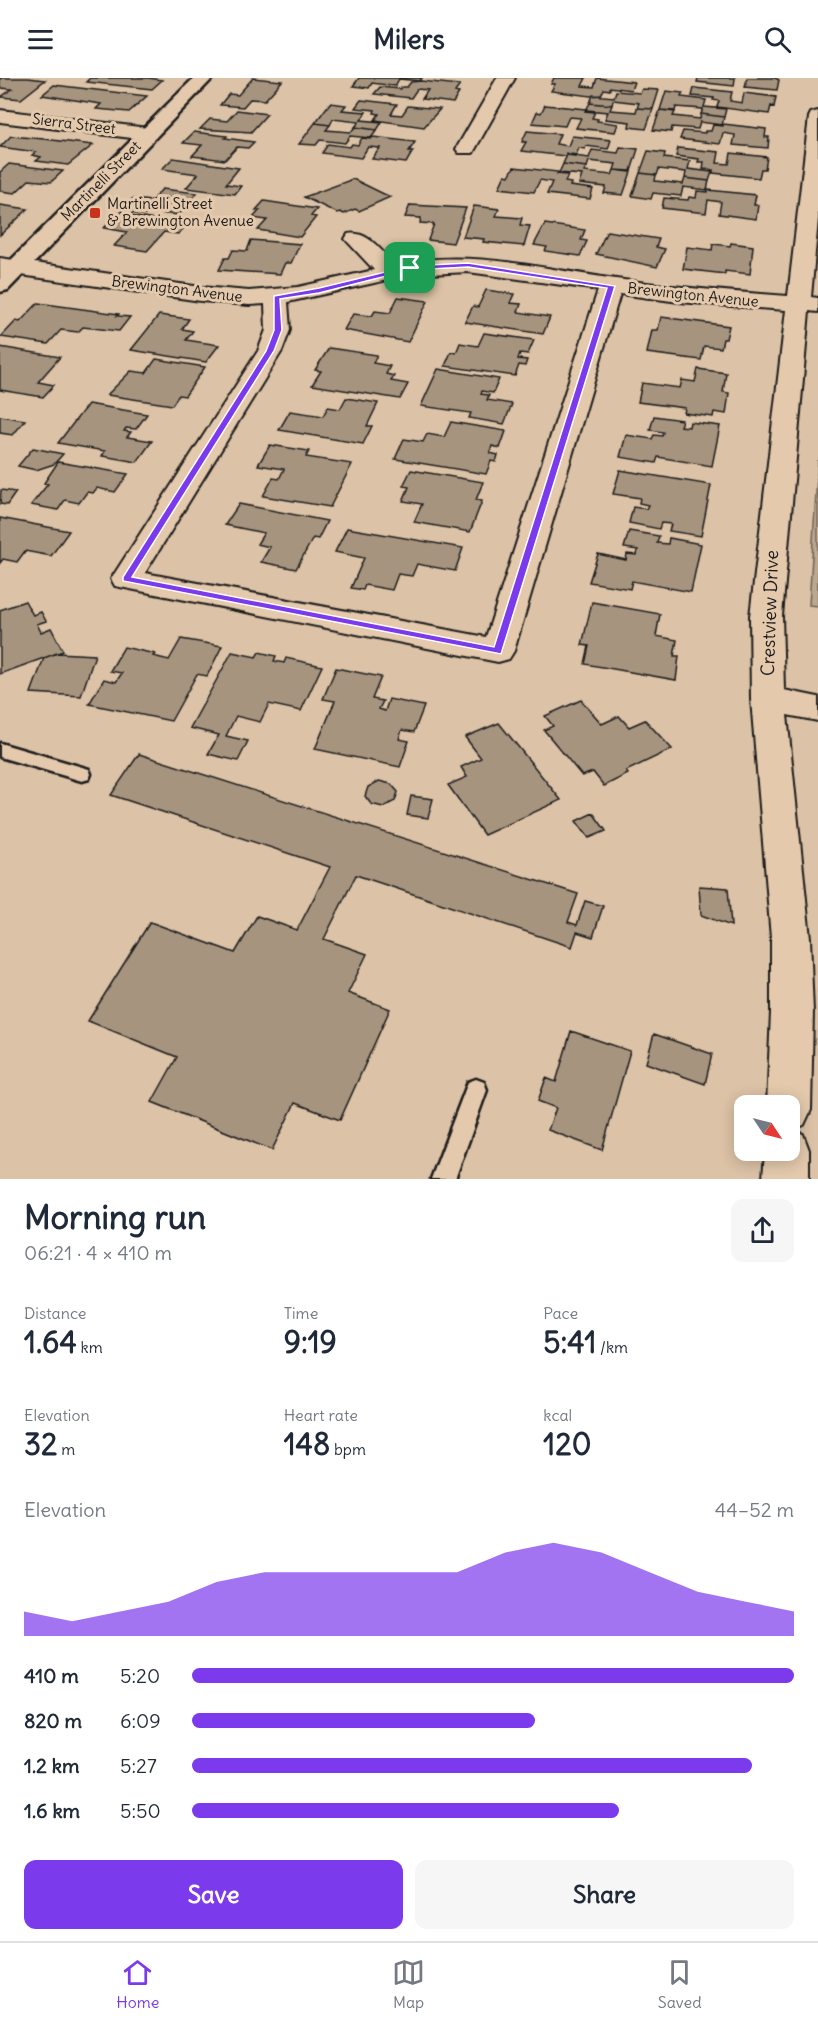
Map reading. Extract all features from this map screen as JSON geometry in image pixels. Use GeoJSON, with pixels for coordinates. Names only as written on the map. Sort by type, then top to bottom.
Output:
{"type":"FeatureCollection","features":[{"type":"Feature","properties":{"kind":"street","name":"Martinelli Street"},"geometry":{"type":"LineString","coordinates":[[0,285],[9,266],[204,78]]}},
{"type":"Feature","properties":{"kind":"street"},"geometry":{"type":"LineString","coordinates":[[466,149],[506,78]]}},
{"type":"Feature","properties":{"kind":"street","name":"Sierra Street"},"geometry":{"type":"LineString","coordinates":[[0,116],[148,134]]}},
{"type":"Feature","properties":{"kind":"street","name":"Crestview Drive"},"geometry":{"type":"LineString","coordinates":[[789,1095],[792,977],[789,914],[768,699],[766,616],[808,305],[817,124]]}},
{"type":"Feature","properties":{"kind":"street"},"geometry":{"type":"LineString","coordinates":[[356,239],[389,272]]}},
{"type":"Feature","properties":{"kind":"street","name":"Brewington Avenue"},"geometry":{"type":"LineString","coordinates":[[9,266],[201,294],[249,298],[276,297],[319,290],[389,272],[428,266],[468,265],[679,296],[808,305]]}},
{"type":"Feature","properties":{"kind":"street"},"geometry":{"type":"LineString","coordinates":[[276,297],[278,330],[270,351],[126,579],[498,651],[611,286]]}},
{"type":"Feature","properties":{"kind":"street"},"geometry":{"type":"LineString","coordinates":[[768,699],[818,709]]}},
{"type":"Feature","properties":{"kind":"street"},"geometry":{"type":"LineString","coordinates":[[786,1179],[787,1161]]}},
{"type":"Feature","properties":{"kind":"lane"},"geometry":{"type":"LineString","coordinates":[[0,750],[82,774]]}},
{"type":"Feature","properties":{"kind":"lane"},"geometry":{"type":"LineString","coordinates":[[442,1179],[476,1090]]}},
{"type":"Feature","properties":{"kind":"shaded area"},"geometry":{"type":"Polygon","coordinates":[[[818,460],[818,606],[809,605],[818,460]]]}},
{"type":"Feature","properties":{"kind":"building"},"geometry":{"type":"Polygon","coordinates":[[[0,78],[45,80],[21,99],[1,97],[12,89],[0,88],[0,78]]]}},
{"type":"Feature","properties":{"kind":"building"},"geometry":{"type":"Polygon","coordinates":[[[90,78],[162,80],[152,89],[86,82],[90,78]]]}},
{"type":"Feature","properties":{"kind":"building"},"geometry":{"type":"Polygon","coordinates":[[[253,78],[282,81],[265,100],[250,99],[243,107],[220,105],[229,94],[238,95],[253,78]]]}},
{"type":"Feature","properties":{"kind":"building"},"geometry":{"type":"Polygon","coordinates":[[[359,78],[422,78],[420,81],[399,79],[395,86],[372,83],[369,88],[353,86],[359,78]]]}},
{"type":"Feature","properties":{"kind":"building"},"geometry":{"type":"Polygon","coordinates":[[[554,78],[586,78],[582,86],[594,87],[597,78],[634,82],[631,90],[610,87],[610,90],[604,89],[601,95],[591,96],[551,91],[555,84],[551,84],[554,78]]]}},
{"type":"Feature","properties":{"kind":"building"},"geometry":{"type":"Polygon","coordinates":[[[698,78],[735,78],[734,86],[697,82],[698,78]]]}},
{"type":"Feature","properties":{"kind":"building"},"geometry":{"type":"Polygon","coordinates":[[[747,78],[775,78],[779,80],[777,90],[745,87],[747,78]]]}},
{"type":"Feature","properties":{"kind":"building"},"geometry":{"type":"Polygon","coordinates":[[[411,82],[460,85],[455,92],[459,93],[453,103],[422,99],[428,90],[417,89],[411,98],[374,94],[380,87],[400,89],[407,87],[411,82]]]}},
{"type":"Feature","properties":{"kind":"building"},"geometry":{"type":"Polygon","coordinates":[[[54,85],[147,96],[129,112],[96,109],[101,104],[42,95],[54,85]]]}},
{"type":"Feature","properties":{"kind":"building"},"geometry":{"type":"Polygon","coordinates":[[[694,88],[732,92],[730,101],[742,103],[744,93],[776,97],[774,107],[771,106],[769,114],[717,107],[719,101],[713,100],[714,98],[692,96],[694,88]]]}},
{"type":"Feature","properties":{"kind":"building"},"geometry":{"type":"Polygon","coordinates":[[[642,89],[659,90],[653,109],[637,108],[639,103],[613,100],[612,105],[590,103],[593,95],[614,97],[616,91],[640,93],[642,89]]]}},
{"type":"Feature","properties":{"kind":"building"},"geometry":{"type":"Polygon","coordinates":[[[666,91],[683,93],[681,97],[706,100],[704,107],[726,109],[724,117],[701,114],[703,109],[676,107],[675,111],[660,110],[666,91]]]}},
{"type":"Feature","properties":{"kind":"building"},"geometry":{"type":"Polygon","coordinates":[[[361,100],[397,104],[391,114],[402,115],[408,106],[440,109],[424,127],[375,120],[379,114],[374,113],[375,110],[355,108],[361,100]]]}},
{"type":"Feature","properties":{"kind":"building"},"geometry":{"type":"Polygon","coordinates":[[[330,103],[346,105],[342,110],[366,112],[361,120],[382,122],[377,130],[355,127],[359,122],[333,119],[330,125],[315,123],[330,103]]]}},
{"type":"Feature","properties":{"kind":"building"},"geometry":{"type":"Polygon","coordinates":[[[590,103],[612,105],[610,110],[636,112],[637,108],[653,109],[646,129],[629,127],[630,122],[605,119],[608,112],[586,110],[590,103]]]}},
{"type":"Feature","properties":{"kind":"building"},"geometry":{"type":"Polygon","coordinates":[[[545,105],[586,109],[585,111],[595,112],[592,118],[598,119],[597,121],[618,124],[615,132],[576,128],[581,118],[569,117],[565,126],[532,123],[537,112],[541,113],[545,105]]]}},
{"type":"Feature","properties":{"kind":"building"},"geometry":{"type":"Polygon","coordinates":[[[237,110],[267,114],[251,132],[200,129],[210,119],[227,121],[237,110]]]}},
{"type":"Feature","properties":{"kind":"building"},"geometry":{"type":"Polygon","coordinates":[[[660,110],[675,112],[673,116],[700,119],[701,114],[724,117],[722,125],[700,122],[698,129],[672,127],[671,132],[653,130],[660,110]]]}},
{"type":"Feature","properties":{"kind":"building"},"geometry":{"type":"Polygon","coordinates":[[[315,123],[330,125],[326,130],[351,132],[355,127],[377,130],[371,138],[350,136],[345,143],[320,140],[316,145],[299,144],[315,123]]]}},
{"type":"Feature","properties":{"kind":"building"},"geometry":{"type":"Polygon","coordinates":[[[723,124],[766,129],[765,137],[769,137],[768,148],[733,145],[735,135],[723,133],[720,144],[680,139],[683,131],[705,133],[705,131],[711,131],[713,125],[723,126],[723,124]]]}},
{"type":"Feature","properties":{"kind":"building"},"geometry":{"type":"Polygon","coordinates":[[[527,131],[560,134],[556,144],[568,146],[572,136],[611,140],[608,149],[586,146],[585,149],[579,148],[576,155],[521,151],[526,142],[522,142],[527,131]]]}},
{"type":"Feature","properties":{"kind":"building"},"geometry":{"type":"Polygon","coordinates":[[[194,132],[254,142],[248,148],[237,147],[225,160],[192,156],[202,145],[183,143],[194,132]]]}},
{"type":"Feature","properties":{"kind":"building"},"geometry":{"type":"Polygon","coordinates":[[[11,136],[93,145],[68,165],[36,161],[41,157],[32,155],[36,152],[0,147],[11,136]]]}},
{"type":"Feature","properties":{"kind":"building"},"geometry":{"type":"Polygon","coordinates":[[[373,137],[415,142],[409,151],[413,151],[406,163],[372,159],[380,148],[368,147],[361,158],[322,153],[328,144],[350,147],[352,144],[358,145],[362,138],[371,139],[373,137]]]}},
{"type":"Feature","properties":{"kind":"building"},"geometry":{"type":"Polygon","coordinates":[[[620,147],[638,149],[631,171],[614,170],[616,164],[589,161],[587,167],[563,164],[567,155],[589,158],[592,150],[618,153],[620,147]]]}},
{"type":"Feature","properties":{"kind":"building"},"geometry":{"type":"Polygon","coordinates":[[[678,148],[719,152],[717,163],[729,164],[731,153],[767,157],[765,169],[761,169],[759,178],[713,173],[713,170],[703,169],[704,162],[698,162],[699,159],[676,156],[678,148]]]}},
{"type":"Feature","properties":{"kind":"building"},"geometry":{"type":"Polygon","coordinates":[[[648,151],[665,153],[664,158],[690,161],[688,169],[712,172],[709,181],[685,178],[686,172],[659,169],[657,175],[640,173],[648,151]]]}},
{"type":"Feature","properties":{"kind":"building"},"geometry":{"type":"Polygon","coordinates":[[[173,158],[239,168],[226,184],[241,186],[235,194],[186,188],[198,174],[162,169],[173,158]]]}},
{"type":"Feature","properties":{"kind":"building"},"geometry":{"type":"Polygon","coordinates":[[[9,164],[63,171],[51,182],[29,180],[15,193],[0,191],[0,172],[9,164]]]}},
{"type":"Feature","properties":{"kind":"building"},"geometry":{"type":"Polygon","coordinates":[[[563,164],[587,167],[584,172],[612,175],[614,170],[631,172],[623,195],[604,193],[606,187],[579,184],[582,175],[559,173],[563,164]]]}},
{"type":"Feature","properties":{"kind":"building"},"geometry":{"type":"Polygon","coordinates":[[[514,167],[568,175],[565,182],[571,183],[570,186],[593,189],[590,199],[547,194],[552,182],[540,180],[534,192],[499,188],[505,175],[509,176],[514,167]]]}},
{"type":"Feature","properties":{"kind":"building"},"geometry":{"type":"Polygon","coordinates":[[[640,173],[656,175],[655,181],[683,184],[685,178],[709,181],[707,190],[683,187],[681,196],[653,193],[651,199],[632,196],[640,173]]]}},
{"type":"Feature","properties":{"kind":"building"},"geometry":{"type":"Polygon","coordinates":[[[353,179],[390,197],[359,211],[355,209],[344,214],[337,213],[304,197],[353,179]]]}},
{"type":"Feature","properties":{"kind":"building"},"geometry":{"type":"Polygon","coordinates":[[[162,189],[197,193],[179,215],[121,212],[132,199],[152,201],[162,189]]]}},
{"type":"Feature","properties":{"kind":"building"},"geometry":{"type":"Polygon","coordinates":[[[708,190],[756,195],[754,205],[758,205],[756,219],[719,214],[721,202],[708,200],[706,213],[662,208],[664,198],[688,200],[689,197],[696,198],[697,191],[708,192],[708,190]]]}},
{"type":"Feature","properties":{"kind":"building"},"geometry":{"type":"Polygon","coordinates":[[[264,201],[317,209],[311,216],[316,217],[300,237],[258,230],[267,220],[253,218],[260,210],[256,210],[264,201]]]}},
{"type":"Feature","properties":{"kind":"building"},"geometry":{"type":"Polygon","coordinates":[[[0,205],[28,209],[0,235],[0,205]]]}},
{"type":"Feature","properties":{"kind":"building"},"geometry":{"type":"Polygon","coordinates":[[[410,205],[466,208],[453,243],[428,240],[434,224],[420,223],[421,218],[405,217],[410,205]]]}},
{"type":"Feature","properties":{"kind":"building"},"geometry":{"type":"Polygon","coordinates":[[[474,206],[499,209],[496,216],[522,218],[520,225],[530,226],[524,246],[483,242],[484,239],[463,237],[474,206]]]}},
{"type":"Feature","properties":{"kind":"building"},"geometry":{"type":"Polygon","coordinates":[[[118,214],[187,225],[178,234],[164,232],[147,251],[114,246],[127,232],[104,228],[118,214]]]}},
{"type":"Feature","properties":{"kind":"building"},"geometry":{"type":"Polygon","coordinates":[[[545,224],[585,230],[581,240],[587,241],[580,256],[545,251],[547,247],[534,245],[545,224]]]}},
{"type":"Feature","properties":{"kind":"building"},"geometry":{"type":"Polygon","coordinates":[[[607,231],[659,239],[656,247],[665,249],[657,267],[596,254],[607,231]]]}},
{"type":"Feature","properties":{"kind":"building"},"geometry":{"type":"Polygon","coordinates":[[[251,240],[300,244],[291,263],[285,263],[280,274],[219,270],[225,258],[229,258],[233,250],[247,251],[251,240]]]}},
{"type":"Feature","properties":{"kind":"building"},"geometry":{"type":"Polygon","coordinates":[[[731,243],[753,246],[750,274],[725,271],[725,274],[683,269],[687,247],[712,250],[713,244],[730,246],[731,243]]]}},
{"type":"Feature","properties":{"kind":"building"},"geometry":{"type":"Polygon","coordinates":[[[486,290],[514,294],[510,303],[521,304],[518,312],[550,317],[543,334],[465,322],[473,306],[478,307],[486,290]]]}},
{"type":"Feature","properties":{"kind":"building"},"geometry":{"type":"Polygon","coordinates":[[[398,297],[428,301],[408,342],[344,330],[353,314],[372,316],[375,311],[390,313],[398,297]]]}},
{"type":"Feature","properties":{"kind":"building"},"geometry":{"type":"Polygon","coordinates":[[[38,303],[130,317],[119,331],[83,327],[78,332],[61,330],[48,344],[1,337],[16,321],[20,322],[38,303]]]}},
{"type":"Feature","properties":{"kind":"building"},"geometry":{"type":"Polygon","coordinates":[[[159,315],[189,319],[182,329],[193,331],[186,340],[219,345],[206,362],[131,350],[159,315]]]}},
{"type":"Feature","properties":{"kind":"building"},"geometry":{"type":"Polygon","coordinates":[[[661,317],[729,326],[726,339],[723,339],[721,348],[704,346],[701,360],[647,353],[652,330],[658,330],[661,317]]]}},
{"type":"Feature","properties":{"kind":"building"},"geometry":{"type":"Polygon","coordinates":[[[484,333],[534,340],[528,354],[520,353],[518,359],[527,360],[525,366],[519,365],[515,376],[445,366],[451,352],[456,353],[460,343],[478,346],[484,333]]]}},
{"type":"Feature","properties":{"kind":"building"},"geometry":{"type":"Polygon","coordinates":[[[0,347],[60,357],[38,382],[54,385],[43,397],[0,390],[0,347]]]}},
{"type":"Feature","properties":{"kind":"building"},"geometry":{"type":"Polygon","coordinates":[[[329,348],[377,355],[373,363],[390,366],[386,374],[394,376],[391,381],[408,384],[400,399],[312,385],[321,371],[315,370],[329,348]]]}},
{"type":"Feature","properties":{"kind":"building"},"geometry":{"type":"Polygon","coordinates":[[[156,359],[205,367],[185,396],[179,395],[172,405],[107,395],[131,371],[146,373],[156,359]]]}},
{"type":"Feature","properties":{"kind":"building"},"geometry":{"type":"Polygon","coordinates":[[[438,369],[499,379],[493,393],[482,391],[481,394],[489,395],[487,400],[512,404],[504,424],[469,418],[471,413],[421,406],[438,369]]]}},
{"type":"Feature","properties":{"kind":"building"},"geometry":{"type":"Polygon","coordinates":[[[698,369],[726,373],[723,392],[729,393],[726,414],[714,412],[713,417],[684,413],[685,408],[638,402],[642,383],[680,388],[682,380],[695,382],[698,369]]]}},
{"type":"Feature","properties":{"kind":"building"},"geometry":{"type":"Polygon","coordinates":[[[346,398],[378,403],[367,426],[372,426],[363,444],[279,430],[290,411],[323,416],[328,407],[340,409],[346,398]]]}},
{"type":"Feature","properties":{"kind":"building"},"geometry":{"type":"Polygon","coordinates":[[[88,404],[147,414],[136,429],[126,428],[124,431],[131,432],[127,437],[152,441],[137,462],[102,456],[105,451],[58,443],[88,404]]]}},
{"type":"Feature","properties":{"kind":"building"},"geometry":{"type":"Polygon","coordinates":[[[0,416],[25,420],[13,435],[0,433],[0,416]]]}},
{"type":"Feature","properties":{"kind":"building"},"geometry":{"type":"Polygon","coordinates":[[[654,416],[682,420],[680,426],[689,427],[690,422],[720,426],[712,466],[658,457],[656,463],[620,457],[626,435],[652,439],[654,435],[662,436],[663,432],[650,430],[654,416]]]}},
{"type":"Feature","properties":{"kind":"building"},"geometry":{"type":"Polygon","coordinates":[[[451,422],[506,431],[500,448],[492,446],[490,453],[498,455],[496,462],[491,461],[486,474],[395,459],[404,439],[423,442],[427,434],[444,437],[451,422]]]}},
{"type":"Feature","properties":{"kind":"building"},"geometry":{"type":"Polygon","coordinates":[[[270,445],[309,451],[306,457],[352,464],[330,507],[263,496],[273,478],[279,479],[284,469],[258,465],[270,445]]]}},
{"type":"Feature","properties":{"kind":"building"},"geometry":{"type":"Polygon","coordinates":[[[33,448],[63,454],[54,464],[36,470],[18,466],[33,448]]]}},
{"type":"Feature","properties":{"kind":"building"},"geometry":{"type":"Polygon","coordinates":[[[58,462],[128,474],[115,492],[97,488],[93,493],[87,492],[79,503],[65,500],[58,510],[31,505],[48,484],[44,483],[58,462]]]}},
{"type":"Feature","properties":{"kind":"building"},"geometry":{"type":"Polygon","coordinates":[[[411,470],[483,482],[476,500],[482,501],[470,532],[414,522],[422,504],[403,501],[409,487],[403,486],[411,470]]]}},
{"type":"Feature","properties":{"kind":"building"},"geometry":{"type":"Polygon","coordinates":[[[620,470],[711,485],[701,536],[669,531],[671,524],[661,523],[659,529],[629,523],[633,507],[646,509],[648,505],[639,503],[640,498],[613,494],[620,470]]]}},
{"type":"Feature","properties":{"kind":"building"},"geometry":{"type":"Polygon","coordinates":[[[1,490],[16,492],[7,505],[0,504],[1,490]]]}},
{"type":"Feature","properties":{"kind":"building"},"geometry":{"type":"Polygon","coordinates":[[[239,504],[327,521],[318,539],[313,538],[296,569],[261,562],[270,547],[257,544],[264,533],[225,525],[239,504]]]}},
{"type":"Feature","properties":{"kind":"building"},"geometry":{"type":"Polygon","coordinates":[[[0,518],[69,531],[51,556],[25,551],[17,562],[3,559],[0,563],[0,518]]]}},
{"type":"Feature","properties":{"kind":"building"},"geometry":{"type":"Polygon","coordinates":[[[347,528],[463,548],[455,571],[417,564],[412,576],[398,574],[392,590],[365,585],[363,590],[351,588],[364,558],[335,552],[347,528]]]}},
{"type":"Feature","properties":{"kind":"building"},"geometry":{"type":"Polygon","coordinates":[[[629,531],[659,536],[657,543],[668,544],[669,538],[701,544],[691,592],[632,581],[630,589],[589,582],[598,554],[626,560],[627,554],[637,555],[638,550],[624,548],[629,531]]]}},
{"type":"Feature","properties":{"kind":"building"},"geometry":{"type":"Polygon","coordinates":[[[25,601],[33,615],[41,612],[46,621],[37,624],[41,632],[51,628],[63,651],[0,674],[0,610],[25,601]]]}},
{"type":"Feature","properties":{"kind":"building"},"geometry":{"type":"Polygon","coordinates":[[[592,602],[660,614],[656,636],[677,640],[674,656],[679,656],[676,680],[585,664],[589,646],[582,645],[592,602]]]}},
{"type":"Feature","properties":{"kind":"building"},"geometry":{"type":"Polygon","coordinates":[[[181,639],[222,646],[207,676],[197,674],[171,721],[89,704],[104,679],[116,682],[122,673],[110,671],[124,647],[155,654],[153,656],[169,660],[181,639]]]}},
{"type":"Feature","properties":{"kind":"building"},"geometry":{"type":"Polygon","coordinates":[[[232,652],[256,657],[259,652],[276,656],[274,661],[284,663],[286,658],[322,666],[301,711],[269,704],[260,722],[236,716],[226,736],[248,741],[238,761],[208,754],[219,735],[190,728],[232,652]]]}},
{"type":"Feature","properties":{"kind":"building"},"geometry":{"type":"Polygon","coordinates":[[[57,653],[95,655],[81,696],[31,693],[44,658],[57,653]]]}},
{"type":"Feature","properties":{"kind":"building"},"geometry":{"type":"Polygon","coordinates":[[[336,668],[381,677],[372,699],[383,701],[379,709],[385,711],[389,699],[424,706],[414,732],[402,730],[399,739],[409,741],[400,767],[315,749],[335,701],[323,699],[336,668]]]}},
{"type":"Feature","properties":{"kind":"building"},"geometry":{"type":"Polygon","coordinates":[[[581,700],[602,724],[619,716],[629,727],[645,720],[672,749],[626,771],[628,774],[604,786],[593,772],[582,776],[544,730],[553,726],[545,716],[581,700]]]}},
{"type":"Feature","properties":{"kind":"building"},"geometry":{"type":"Polygon","coordinates":[[[499,723],[561,800],[484,835],[448,785],[467,777],[461,767],[481,758],[465,737],[499,723]]]}},
{"type":"Feature","properties":{"kind":"building"},"geometry":{"type":"Polygon","coordinates":[[[139,754],[578,894],[568,922],[577,925],[585,901],[603,906],[593,937],[577,932],[572,947],[356,875],[324,939],[367,954],[348,993],[390,1009],[340,1120],[295,1103],[272,1150],[152,1102],[177,1057],[88,1021],[150,922],[235,953],[257,916],[297,930],[330,867],[111,795],[139,754]]]}},
{"type":"Feature","properties":{"kind":"building"},"geometry":{"type":"Polygon","coordinates":[[[379,781],[391,784],[398,792],[395,801],[383,807],[371,804],[365,796],[368,787],[379,781]]]}},
{"type":"Feature","properties":{"kind":"building"},"geometry":{"type":"Polygon","coordinates":[[[411,796],[433,799],[428,818],[407,815],[411,796]]]}},
{"type":"Feature","properties":{"kind":"building"},"geometry":{"type":"Polygon","coordinates":[[[593,813],[606,831],[589,838],[576,821],[593,813]]]}},
{"type":"Feature","properties":{"kind":"building"},"geometry":{"type":"Polygon","coordinates":[[[699,886],[728,888],[731,926],[701,915],[699,886]]]}},
{"type":"Feature","properties":{"kind":"building"},"geometry":{"type":"Polygon","coordinates":[[[571,1031],[630,1051],[602,1150],[548,1130],[556,1108],[538,1101],[546,1078],[556,1082],[571,1031]]]}},
{"type":"Feature","properties":{"kind":"building"},"geometry":{"type":"Polygon","coordinates":[[[654,1034],[712,1054],[705,1084],[646,1063],[654,1034]]]}},
{"type":"Feature","properties":{"kind":"place","name":"Martinelli Street & Brewington Avenue"},"geometry":{"type":"Point","coordinates":[95,213]}},
{"type":"Feature","properties":{"kind":"route"},"geometry":{"type":"LineString","coordinates":[[449,265],[491,267],[611,286],[498,651],[126,579],[276,340],[278,330],[276,297],[319,290],[410,268],[449,265]]}}]}
